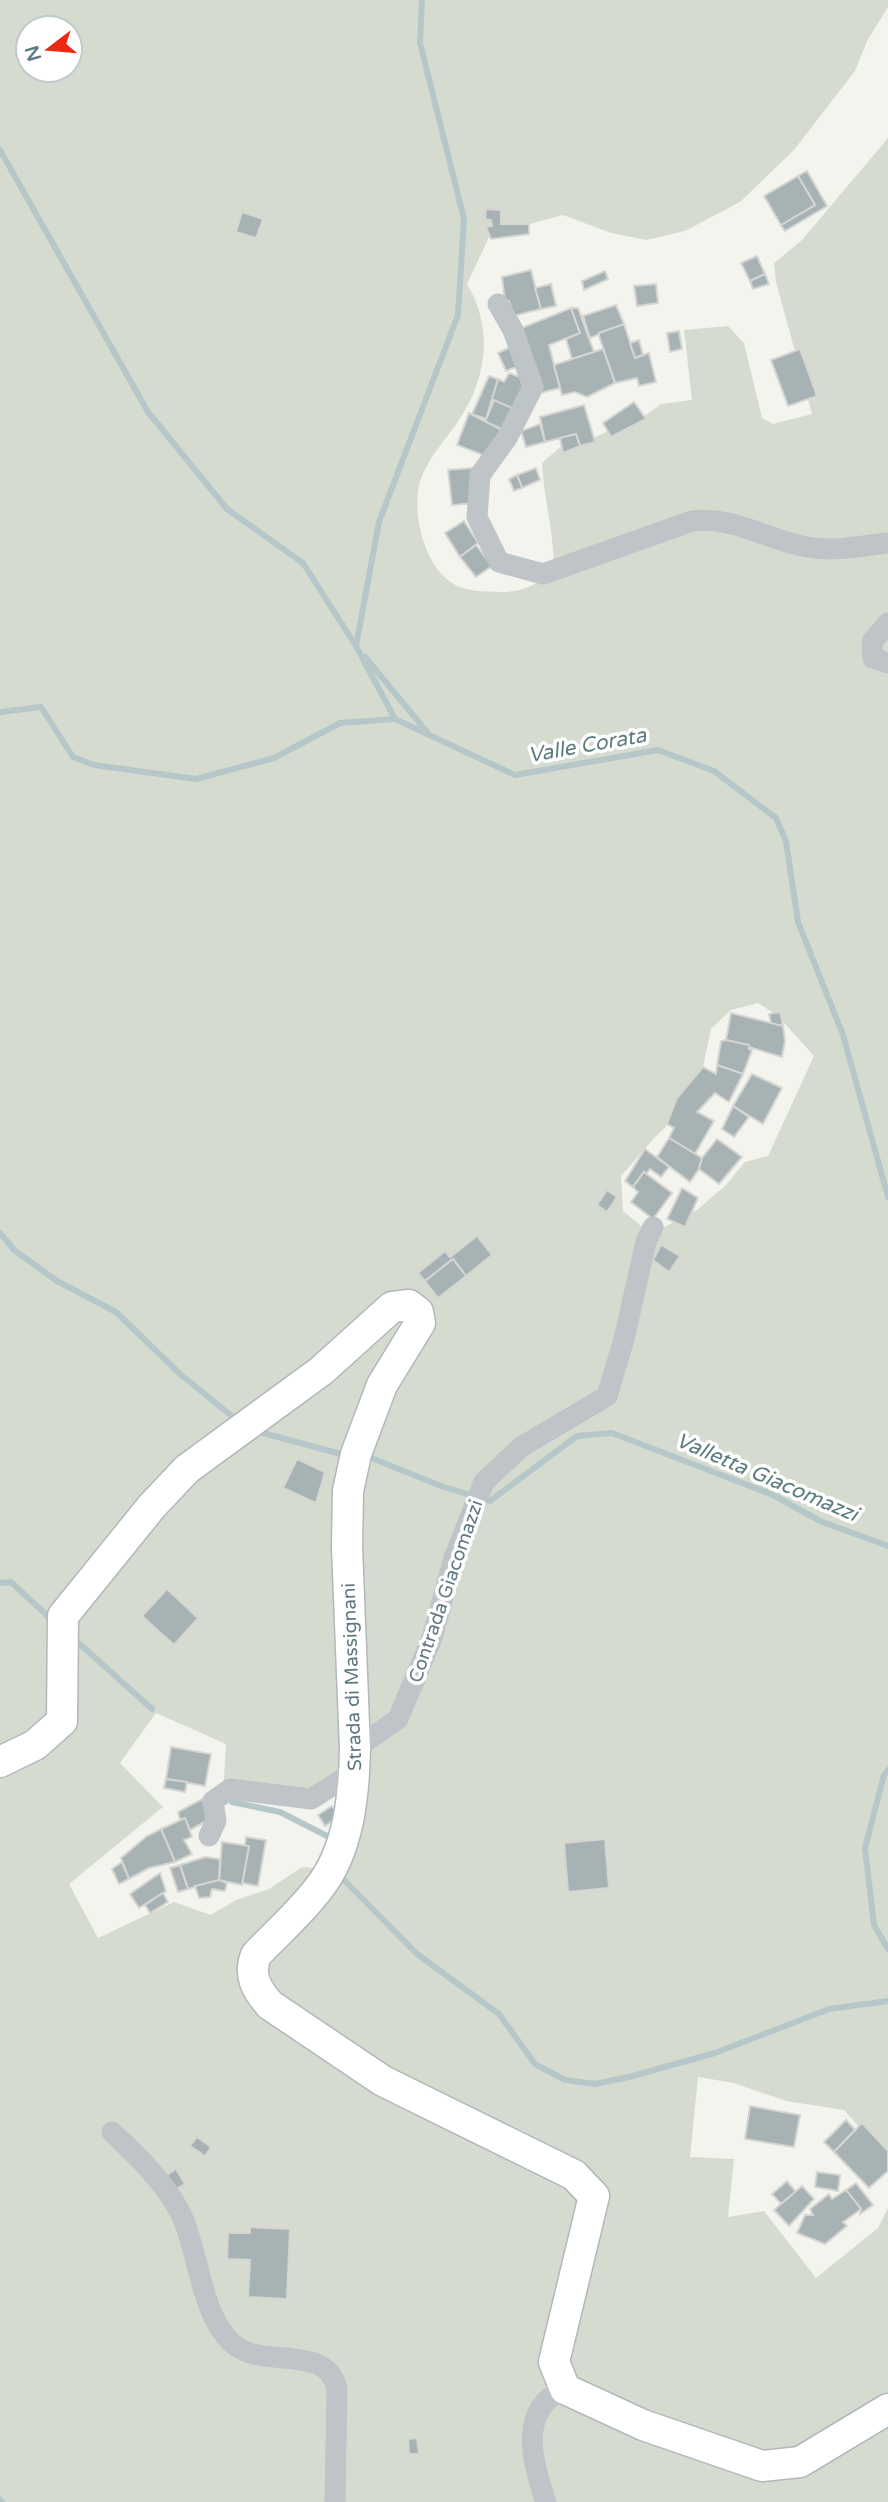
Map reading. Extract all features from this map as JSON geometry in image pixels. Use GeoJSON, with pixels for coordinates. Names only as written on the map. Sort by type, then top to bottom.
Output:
{"type":"FeatureCollection","features":[{"type":"Feature","properties":{"kind":"street"},"geometry":{"type":"LineString","coordinates":[[498,304],[513,330],[533,387],[507,438],[480,475],[477,517],[499,562],[543,574],[692,520],[714,518],[808,548],[842,548],[888,543]]}},
{"type":"Feature","properties":{"kind":"street"},"geometry":{"type":"LineString","coordinates":[[888,623],[872,642],[873,658],[888,663]]}},
{"type":"Feature","properties":{"kind":"street","name":"Contrada Giacomazzi"},"geometry":{"type":"LineString","coordinates":[[209,1836],[216,1821],[213,1801],[230,1789],[311,1799],[398,1719],[432,1638],[454,1558],[484,1482],[522,1447],[607,1395],[624,1339],[646,1242],[653,1227]]}},
{"type":"Feature","properties":{"kind":"street","name":"Strada di Massignani"},"geometry":{"type":"LineString","coordinates":[[0,1762],[35,1745],[62,1721],[63,1616],[152,1506],[187,1469],[321,1371],[392,1307],[403,1304],[418,1312],[420,1323],[382,1385],[356,1454],[348,1491],[346,1547],[354,1760],[346,1834],[321,1886],[256,1955],[251,1966],[256,1989],[270,2005],[383,2081],[574,2175],[594,2196],[554,2362],[565,2389]]}},
{"type":"Feature","properties":{"kind":"street"},"geometry":{"type":"LineString","coordinates":[[112,2132],[166,2189],[181,2214],[205,2294],[232,2343],[249,2353],[321,2364],[334,2374],[337,2389],[335,2502]]}},
{"type":"Feature","properties":{"kind":"street"},"geometry":{"type":"LineString","coordinates":[[546,2502],[532,2439],[535,2412],[541,2403],[565,2389],[643,2425],[762,2466],[800,2462],[888,2409]]}},
{"type":"Feature","properties":{"kind":"shaded area"},"geometry":{"type":"Polygon","coordinates":[[[0,0],[888,0],[888,7],[867,41],[855,71],[794,150],[740,202],[685,231],[646,240],[611,233],[563,215],[490,235],[467,284],[476,301],[484,336],[480,372],[467,407],[423,473],[417,506],[422,535],[433,563],[453,584],[473,591],[506,592],[529,587],[542,580],[554,570],[542,463],[565,443],[586,441],[646,415],[661,404],[692,400],[684,330],[728,326],[744,343],[762,418],[773,424],[812,414],[776,282],[774,263],[802,240],[888,138],[888,2159],[844,2110],[786,2101],[734,2083],[698,2077],[690,2157],[734,2159],[728,2217],[764,2211],[816,2278],[878,2228],[888,2208],[888,2502],[0,2502],[0,0]],[[758,1003],[731,1010],[711,1029],[703,1067],[688,1106],[657,1135],[621,1176],[623,1211],[651,1234],[697,1210],[726,1185],[745,1162],[768,1156],[814,1056],[778,1016],[758,1003]],[[156,1713],[120,1763],[163,1807],[69,1884],[98,1938],[174,1902],[211,1915],[236,1900],[269,1889],[302,1867],[337,1870],[353,1786],[223,1794],[226,1744],[156,1713]]]}},
{"type":"Feature","properties":{"kind":"building"},"geometry":{"type":"Polygon","coordinates":[[[807,171],[827,206],[785,231],[781,225],[815,205],[798,176],[807,171]]]}},
{"type":"Feature","properties":{"kind":"building"},"geometry":{"type":"Polygon","coordinates":[[[798,176],[815,205],[781,225],[764,196],[798,176]]]}},
{"type":"Feature","properties":{"kind":"building"},"geometry":{"type":"Polygon","coordinates":[[[486,209],[501,210],[501,224],[529,224],[529,234],[491,239],[486,227],[492,226],[491,220],[485,219],[486,209]]]}},
{"type":"Feature","properties":{"kind":"building"},"geometry":{"type":"Polygon","coordinates":[[[242,212],[263,219],[256,238],[236,232],[242,212]]]}},
{"type":"Feature","properties":{"kind":"building"},"geometry":{"type":"Polygon","coordinates":[[[757,256],[765,274],[750,281],[741,263],[757,256]]]}},
{"type":"Feature","properties":{"kind":"building"},"geometry":{"type":"Polygon","coordinates":[[[531,270],[541,309],[513,316],[509,301],[505,302],[502,277],[531,270]]]}},
{"type":"Feature","properties":{"kind":"building"},"geometry":{"type":"Polygon","coordinates":[[[605,271],[608,279],[584,290],[582,281],[605,271]]]}},
{"type":"Feature","properties":{"kind":"building"},"geometry":{"type":"Polygon","coordinates":[[[765,274],[769,284],[753,289],[750,281],[765,274]]]}},
{"type":"Feature","properties":{"kind":"building"},"geometry":{"type":"Polygon","coordinates":[[[551,284],[556,306],[541,309],[535,288],[551,284]]]}},
{"type":"Feature","properties":{"kind":"building"},"geometry":{"type":"Polygon","coordinates":[[[656,284],[658,303],[637,306],[634,286],[656,284]]]}},
{"type":"Feature","properties":{"kind":"building"},"geometry":{"type":"Polygon","coordinates":[[[616,305],[624,324],[590,338],[583,316],[616,305]]]}},
{"type":"Feature","properties":{"kind":"building"},"geometry":{"type":"Polygon","coordinates":[[[571,308],[580,333],[549,345],[560,388],[540,393],[519,329],[571,308]]]}},
{"type":"Feature","properties":{"kind":"building"},"geometry":{"type":"Polygon","coordinates":[[[571,308],[578,308],[594,352],[572,359],[566,339],[580,333],[571,308]]]}},
{"type":"Feature","properties":{"kind":"building"},"geometry":{"type":"Polygon","coordinates":[[[624,324],[635,358],[649,353],[656,382],[639,386],[637,378],[615,383],[599,333],[624,324]]]}},
{"type":"Feature","properties":{"kind":"building"},"geometry":{"type":"Polygon","coordinates":[[[679,331],[682,349],[670,352],[667,333],[679,331]]]}},
{"type":"Feature","properties":{"kind":"building"},"geometry":{"type":"Polygon","coordinates":[[[639,340],[643,355],[635,358],[630,343],[639,340]]]}},
{"type":"Feature","properties":{"kind":"building"},"geometry":{"type":"Polygon","coordinates":[[[513,346],[521,365],[506,371],[498,353],[513,346]]]}},
{"type":"Feature","properties":{"kind":"building"},"geometry":{"type":"Polygon","coordinates":[[[603,349],[615,383],[587,397],[575,392],[562,395],[554,365],[603,349]]]}},
{"type":"Feature","properties":{"kind":"building"},"geometry":{"type":"Polygon","coordinates":[[[800,349],[817,396],[788,406],[771,360],[800,349]]]}},
{"type":"Feature","properties":{"kind":"building"},"geometry":{"type":"Polygon","coordinates":[[[509,373],[528,380],[516,410],[490,399],[498,379],[504,382],[509,373]]]}},
{"type":"Feature","properties":{"kind":"building"},"geometry":{"type":"Polygon","coordinates":[[[489,376],[498,379],[486,419],[472,414],[489,376]]]}},
{"type":"Feature","properties":{"kind":"building"},"geometry":{"type":"Polygon","coordinates":[[[494,400],[516,410],[507,431],[485,422],[494,400]]]}},
{"type":"Feature","properties":{"kind":"building"},"geometry":{"type":"Polygon","coordinates":[[[634,402],[646,419],[611,437],[603,423],[634,402]]]}},
{"type":"Feature","properties":{"kind":"building"},"geometry":{"type":"Polygon","coordinates":[[[584,405],[595,442],[580,446],[576,434],[545,442],[540,417],[584,405]]]}},
{"type":"Feature","properties":{"kind":"building"},"geometry":{"type":"Polygon","coordinates":[[[469,413],[502,430],[488,457],[457,445],[469,413]]]}},
{"type":"Feature","properties":{"kind":"building"},"geometry":{"type":"Polygon","coordinates":[[[540,424],[545,442],[526,447],[521,431],[540,424]]]}},
{"type":"Feature","properties":{"kind":"building"},"geometry":{"type":"Polygon","coordinates":[[[576,434],[580,446],[563,453],[560,438],[576,434]]]}},
{"type":"Feature","properties":{"kind":"building"},"geometry":{"type":"Polygon","coordinates":[[[472,468],[475,503],[452,505],[448,470],[472,468]]]}},
{"type":"Feature","properties":{"kind":"building"},"geometry":{"type":"Polygon","coordinates":[[[536,468],[540,480],[522,488],[517,475],[536,468]]]}},
{"type":"Feature","properties":{"kind":"building"},"geometry":{"type":"Polygon","coordinates":[[[517,475],[522,488],[514,491],[509,479],[517,475]]]}},
{"type":"Feature","properties":{"kind":"building"},"geometry":{"type":"Polygon","coordinates":[[[464,521],[478,543],[460,557],[445,533],[464,521]]]}},
{"type":"Feature","properties":{"kind":"building"},"geometry":{"type":"Polygon","coordinates":[[[476,545],[492,566],[476,577],[460,557],[476,545]]]}},
{"type":"Feature","properties":{"kind":"building"},"geometry":{"type":"Polygon","coordinates":[[[780,1012],[783,1026],[771,1024],[769,1014],[780,1012]]]}},
{"type":"Feature","properties":{"kind":"building"},"geometry":{"type":"Polygon","coordinates":[[[731,1013],[783,1026],[785,1041],[782,1057],[726,1040],[731,1013]]]}},
{"type":"Feature","properties":{"kind":"building"},"geometry":{"type":"Polygon","coordinates":[[[721,1041],[749,1045],[752,1050],[743,1074],[717,1065],[721,1041]]]}},
{"type":"Feature","properties":{"kind":"building"},"geometry":{"type":"Polygon","coordinates":[[[717,1065],[743,1074],[729,1102],[715,1093],[697,1112],[714,1121],[695,1154],[669,1138],[674,1128],[667,1124],[677,1098],[703,1067],[716,1074],[717,1065]]]}},
{"type":"Feature","properties":{"kind":"building"},"geometry":{"type":"Polygon","coordinates":[[[752,1074],[782,1088],[763,1124],[733,1106],[752,1074]]]}},
{"type":"Feature","properties":{"kind":"building"},"geometry":{"type":"Polygon","coordinates":[[[733,1106],[749,1117],[734,1137],[722,1129],[733,1106]]]}},
{"type":"Feature","properties":{"kind":"building"},"geometry":{"type":"Polygon","coordinates":[[[669,1138],[702,1158],[699,1169],[690,1182],[657,1157],[669,1138]]]}},
{"type":"Feature","properties":{"kind":"building"},"geometry":{"type":"Polygon","coordinates":[[[717,1139],[742,1157],[719,1184],[699,1169],[702,1158],[717,1139]]]}},
{"type":"Feature","properties":{"kind":"building"},"geometry":{"type":"Polygon","coordinates":[[[645,1149],[669,1167],[661,1177],[650,1169],[646,1174],[644,1172],[633,1187],[625,1181],[645,1149]]]}},
{"type":"Feature","properties":{"kind":"building"},"geometry":{"type":"Polygon","coordinates":[[[644,1172],[672,1193],[653,1219],[631,1202],[638,1192],[633,1187],[644,1172]]]}},
{"type":"Feature","properties":{"kind":"building"},"geometry":{"type":"Polygon","coordinates":[[[682,1188],[698,1198],[685,1227],[667,1219],[682,1188]]]}},
{"type":"Feature","properties":{"kind":"building"},"geometry":{"type":"Polygon","coordinates":[[[607,1190],[617,1197],[607,1212],[597,1205],[607,1190]]]}},
{"type":"Feature","properties":{"kind":"building"},"geometry":{"type":"Polygon","coordinates":[[[477,1236],[492,1255],[466,1276],[453,1259],[425,1281],[418,1273],[445,1251],[450,1257],[477,1236]]]}},
{"type":"Feature","properties":{"kind":"building"},"geometry":{"type":"Polygon","coordinates":[[[661,1245],[680,1256],[669,1272],[653,1260],[661,1245]]]}},
{"type":"Feature","properties":{"kind":"building"},"geometry":{"type":"Polygon","coordinates":[[[453,1259],[466,1276],[438,1298],[425,1281],[453,1259]]]}},
{"type":"Feature","properties":{"kind":"building"},"geometry":{"type":"Polygon","coordinates":[[[297,1459],[325,1472],[316,1503],[283,1488],[297,1459]]]}},
{"type":"Feature","properties":{"kind":"building"},"geometry":{"type":"Polygon","coordinates":[[[167,1589],[198,1618],[174,1645],[142,1616],[167,1589]]]}},
{"type":"Feature","properties":{"kind":"building"},"geometry":{"type":"Polygon","coordinates":[[[171,1747],[211,1754],[205,1786],[166,1779],[171,1747]]]}},
{"type":"Feature","properties":{"kind":"building"},"geometry":{"type":"Polygon","coordinates":[[[166,1779],[187,1782],[185,1792],[164,1788],[166,1779]]]}},
{"type":"Feature","properties":{"kind":"building"},"geometry":{"type":"Polygon","coordinates":[[[202,1799],[212,1818],[190,1830],[185,1818],[180,1820],[178,1812],[202,1799]]]}},
{"type":"Feature","properties":{"kind":"building"},"geometry":{"type":"Polygon","coordinates":[[[332,1806],[339,1816],[325,1826],[318,1815],[332,1806]]]}},
{"type":"Feature","properties":{"kind":"building"},"geometry":{"type":"Polygon","coordinates":[[[185,1818],[192,1837],[184,1840],[192,1854],[175,1862],[161,1829],[185,1818]]]}},
{"type":"Feature","properties":{"kind":"building"},"geometry":{"type":"Polygon","coordinates":[[[161,1829],[175,1862],[149,1868],[129,1879],[121,1858],[147,1836],[161,1829]]]}},
{"type":"Feature","properties":{"kind":"building"},"geometry":{"type":"Polygon","coordinates":[[[246,1837],[266,1840],[258,1886],[242,1883],[249,1846],[245,1846],[246,1837]]]}},
{"type":"Feature","properties":{"kind":"building"},"geometry":{"type":"Polygon","coordinates":[[[605,1839],[609,1888],[568,1892],[564,1843],[605,1839]]]}},
{"type":"Feature","properties":{"kind":"building"},"geometry":{"type":"Polygon","coordinates":[[[222,1842],[249,1846],[242,1885],[219,1880],[222,1842]]]}},
{"type":"Feature","properties":{"kind":"building"},"geometry":{"type":"Polygon","coordinates":[[[205,1857],[220,1859],[219,1880],[188,1889],[180,1865],[205,1857]]]}},
{"type":"Feature","properties":{"kind":"building"},"geometry":{"type":"Polygon","coordinates":[[[122,1862],[129,1879],[119,1884],[112,1869],[122,1862]]]}},
{"type":"Feature","properties":{"kind":"building"},"geometry":{"type":"Polygon","coordinates":[[[180,1865],[188,1889],[178,1892],[170,1868],[180,1865]]]}},
{"type":"Feature","properties":{"kind":"building"},"geometry":{"type":"Polygon","coordinates":[[[160,1873],[166,1891],[139,1908],[130,1894],[160,1873]]]}},
{"type":"Feature","properties":{"kind":"building"},"geometry":{"type":"Polygon","coordinates":[[[219,1880],[227,1883],[225,1891],[212,1889],[210,1897],[199,1898],[195,1886],[219,1880]]]}},
{"type":"Feature","properties":{"kind":"building"},"geometry":{"type":"Polygon","coordinates":[[[163,1893],[168,1902],[150,1913],[145,1905],[163,1893]]]}},
{"type":"Feature","properties":{"kind":"building"},"geometry":{"type":"Polygon","coordinates":[[[750,2106],[800,2115],[794,2147],[745,2139],[750,2106]]]}},
{"type":"Feature","properties":{"kind":"building"},"geometry":{"type":"Polygon","coordinates":[[[846,2120],[855,2130],[834,2152],[824,2142],[846,2120]]]}},
{"type":"Feature","properties":{"kind":"building"},"geometry":{"type":"Polygon","coordinates":[[[862,2123],[888,2151],[888,2171],[869,2188],[834,2152],[862,2123]]]}},
{"type":"Feature","properties":{"kind":"building"},"geometry":{"type":"Polygon","coordinates":[[[197,2137],[211,2147],[205,2156],[190,2146],[197,2137]]]}},
{"type":"Feature","properties":{"kind":"building"},"geometry":{"type":"Polygon","coordinates":[[[176,2169],[185,2184],[176,2189],[167,2175],[176,2169]]]}},
{"type":"Feature","properties":{"kind":"building"},"geometry":{"type":"Polygon","coordinates":[[[817,2172],[840,2175],[838,2191],[815,2187],[817,2172]]]}},
{"type":"Feature","properties":{"kind":"building"},"geometry":{"type":"Polygon","coordinates":[[[787,2181],[796,2192],[781,2204],[772,2194],[787,2181]]]}},
{"type":"Feature","properties":{"kind":"building"},"geometry":{"type":"Polygon","coordinates":[[[856,2183],[873,2205],[860,2214],[861,2209],[846,2190],[856,2183]]]}},
{"type":"Feature","properties":{"kind":"building"},"geometry":{"type":"Polygon","coordinates":[[[802,2186],[814,2199],[789,2226],[774,2210],[802,2186]]]}},
{"type":"Feature","properties":{"kind":"building"},"geometry":{"type":"Polygon","coordinates":[[[846,2190],[861,2209],[843,2222],[847,2226],[825,2244],[797,2233],[805,2215],[813,2215],[810,2209],[829,2194],[832,2199],[846,2190]]]}},
{"type":"Feature","properties":{"kind":"building"},"geometry":{"type":"Polygon","coordinates":[[[250,2227],[290,2229],[287,2299],[248,2297],[250,2260],[227,2259],[228,2233],[250,2233],[250,2227]]]}},
{"type":"Feature","properties":{"kind":"building"},"geometry":{"type":"Polygon","coordinates":[[[417,2438],[419,2454],[409,2454],[408,2439],[417,2438]]]}},
{"type":"Feature","properties":{"kind":"waterway"},"geometry":{"type":"LineString","coordinates":[[395,719],[356,646],[379,522],[458,315],[464,219],[420,43],[422,0]]}},
{"type":"Feature","properties":{"kind":"waterway"},"geometry":{"type":"LineString","coordinates":[[0,150],[148,412],[227,509],[303,563],[356,646]]}},
{"type":"Feature","properties":{"kind":"waterway"},"geometry":{"type":"LineString","coordinates":[[365,657],[427,732]]}},
{"type":"Feature","properties":{"kind":"waterway","name":"Valle Corata"},"geometry":{"type":"LineString","coordinates":[[0,712],[41,707],[73,757],[94,765],[196,779],[274,758],[340,723],[395,719],[515,775],[658,750],[714,771],[776,818],[786,841],[798,922],[843,1035],[888,1197]]}},
{"type":"Feature","properties":{"kind":"waterway","name":"Valletta Giacomazzi"},"geometry":{"type":"LineString","coordinates":[[0,1233],[14,1250],[57,1281],[116,1312],[180,1374],[238,1421]]}},
{"type":"Feature","properties":{"kind":"waterway","name":"Valletta Giacomazzi"},"geometry":{"type":"LineString","coordinates":[[263,1433],[341,1454]]}},
{"type":"Feature","properties":{"kind":"waterway","name":"Valletta Giacomazzi"},"geometry":{"type":"LineString","coordinates":[[369,1457],[441,1486],[490,1501],[577,1436],[612,1433],[773,1495],[820,1521],[888,1546]]}},
{"type":"Feature","properties":{"kind":"waterway"},"geometry":{"type":"LineString","coordinates":[[0,1583],[11,1582],[53,1621]]}},
{"type":"Feature","properties":{"kind":"waterway"},"geometry":{"type":"LineString","coordinates":[[72,1637],[152,1709]]}},
{"type":"Feature","properties":{"kind":"waterway","name":"Valle Corata"},"geometry":{"type":"LineString","coordinates":[[888,1770],[884,1775],[865,1848],[874,1925],[888,1949]]}},
{"type":"Feature","properties":{"kind":"waterway"},"geometry":{"type":"LineString","coordinates":[[232,1802],[280,1812],[327,1836]]}},
{"type":"Feature","properties":{"kind":"waterway"},"geometry":{"type":"LineString","coordinates":[[344,1880],[417,1954],[499,2014],[535,2064],[565,2080],[595,2084],[629,2077],[715,2053],[829,2009],[888,2001]]}}]}
